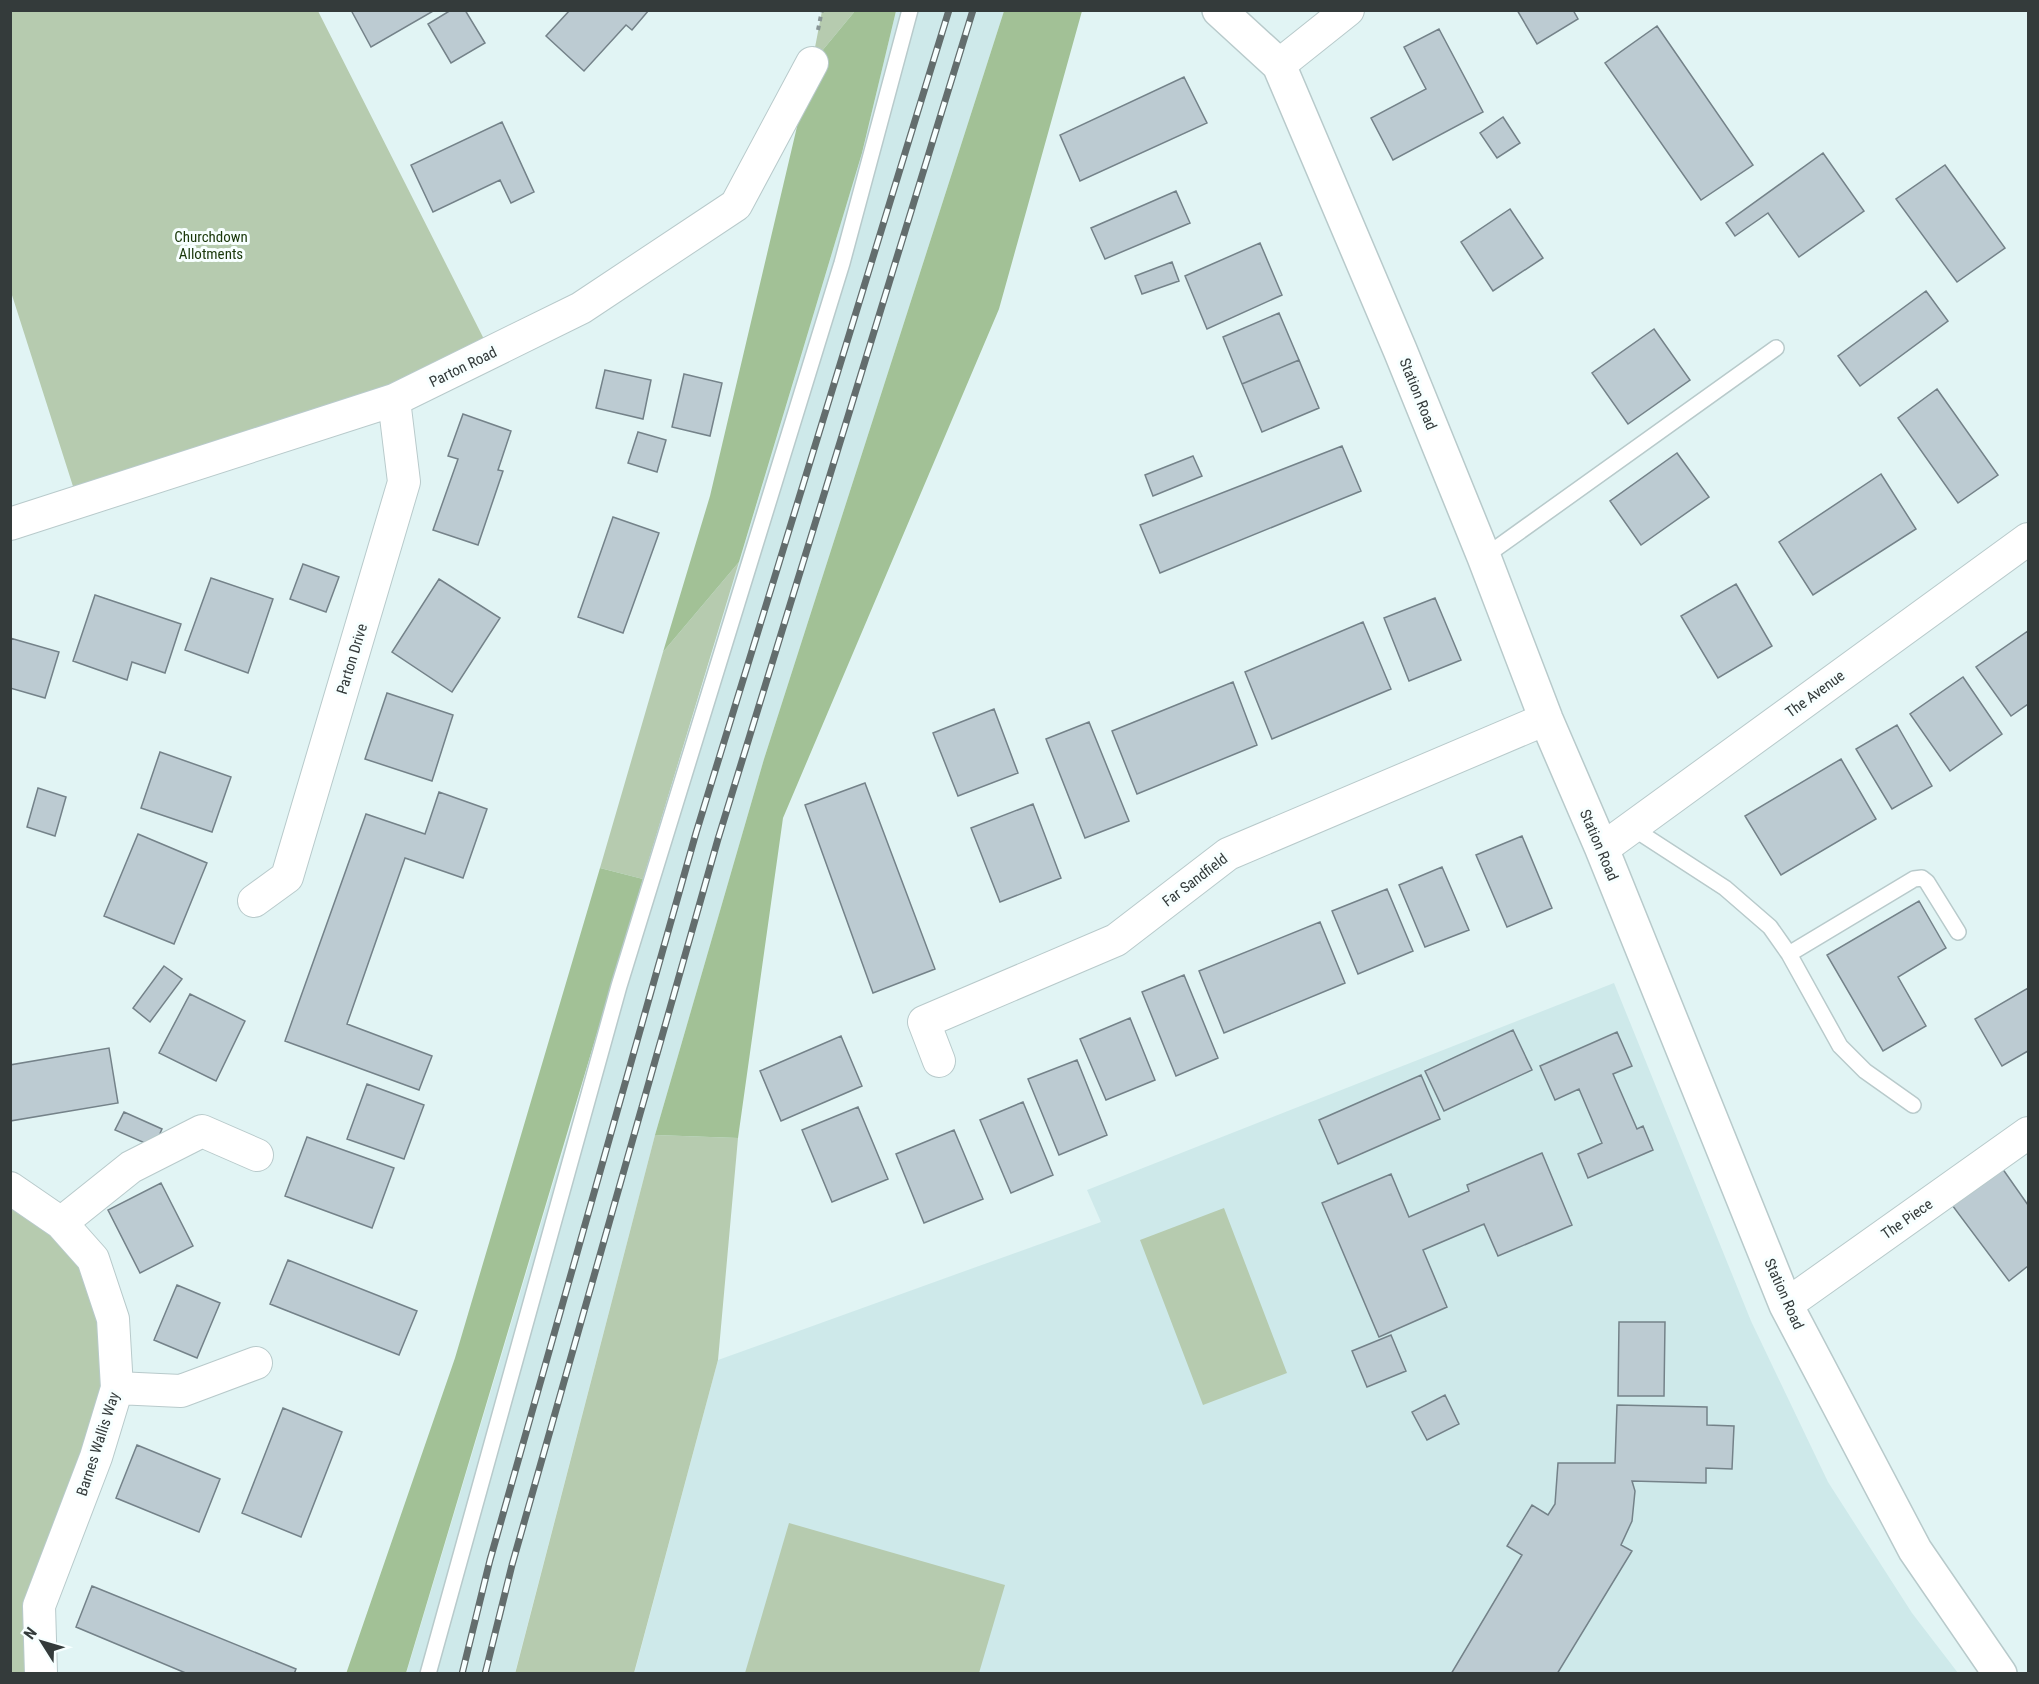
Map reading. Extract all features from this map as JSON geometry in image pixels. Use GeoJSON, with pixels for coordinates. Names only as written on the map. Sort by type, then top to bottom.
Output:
{"type":"FeatureCollection","features":[{"type":"Feature","properties":{"kind":"street","name":"Station Road"},"geometry":{"type":"LineString","coordinates":[[1219,10],[1279,65],[1400,350],[1484,557],[1546,719],[1602,849],[1786,1305],[1915,1550],[2000,1674]]}},
{"type":"Feature","properties":{"kind":"street"},"geometry":{"type":"LineString","coordinates":[[1279,65],[1348,10]]}},
{"type":"Feature","properties":{"kind":"street","name":"Parton Road"},"geometry":{"type":"LineString","coordinates":[[10,524],[394,400],[581,308],[736,205],[812,63]]}},
{"type":"Feature","properties":{"kind":"street","name":"Parton Drive"},"geometry":{"type":"LineString","coordinates":[[254,901],[287,877],[404,482],[394,400]]}},
{"type":"Feature","properties":{"kind":"street","name":"The Avenue"},"geometry":{"type":"LineString","coordinates":[[1602,849],[2028,539]]}},
{"type":"Feature","properties":{"kind":"street","name":"Far Sandfield"},"geometry":{"type":"LineString","coordinates":[[939,1061],[924,1022],[1116,940],[1227,854],[1546,719]]}},
{"type":"Feature","properties":{"kind":"street"},"geometry":{"type":"LineString","coordinates":[[61,1223],[131,1167],[202,1131],[257,1155]]}},
{"type":"Feature","properties":{"kind":"street","name":"The Piece"},"geometry":{"type":"LineString","coordinates":[[1786,1305],[2028,1133]]}},
{"type":"Feature","properties":{"kind":"street","name":"Barnes Wallis Way"},"geometry":{"type":"LineString","coordinates":[[10,1188],[61,1223],[93,1259],[113,1320],[117,1388],[96,1457],[39,1606],[44,1673]]}},
{"type":"Feature","properties":{"kind":"street"},"geometry":{"type":"LineString","coordinates":[[117,1388],[181,1391],[256,1363]]}},
{"type":"Feature","properties":{"kind":"lane"},"geometry":{"type":"LineString","coordinates":[[428,1674],[619,986],[842,263],[910,10]]}},
{"type":"Feature","properties":{"kind":"lane"},"geometry":{"type":"LineString","coordinates":[[1484,557],[1776,348]]}},
{"type":"Feature","properties":{"kind":"lane"},"geometry":{"type":"LineString","coordinates":[[1631,827],[1725,888],[1770,927],[1789,954],[1840,1046],[1864,1071],[1913,1105]]}},
{"type":"Feature","properties":{"kind":"lane"},"geometry":{"type":"LineString","coordinates":[[1789,954],[1914,879],[1922,878],[1927,882],[1958,932]]}},
{"type":"Feature","properties":{"kind":"shaded area"},"geometry":{"type":"Polygon","coordinates":[[[896,11],[1004,11],[764,759],[655,1135],[515,1673],[406,1674],[862,153],[896,11]]]}},
{"type":"Feature","properties":{"kind":"shaded area"},"geometry":{"type":"Polygon","coordinates":[[[1614,983],[1751,1321],[1828,1482],[1912,1613],[1958,1673],[634,1674],[718,1360],[1101,1222],[1087,1190],[1614,983]]]}},
{"type":"Feature","properties":{"kind":"green space","name":"Churchdown Allotments"},"geometry":{"type":"Polygon","coordinates":[[[10,11],[318,11],[491,353],[78,502],[11,292],[10,11]]]}},
{"type":"Feature","properties":{"kind":"green space"},"geometry":{"type":"Polygon","coordinates":[[[822,11],[855,11],[812,63],[822,11]]]}},
{"type":"Feature","properties":{"kind":"green space"},"geometry":{"type":"Polygon","coordinates":[[[855,11],[896,11],[862,153],[739,562],[663,652],[710,496],[812,63],[855,11]]]}},
{"type":"Feature","properties":{"kind":"green space"},"geometry":{"type":"Polygon","coordinates":[[[1004,11],[1082,11],[999,309],[783,818],[738,1138],[655,1135],[764,759],[1004,11]]]}},
{"type":"Feature","properties":{"kind":"green space"},"geometry":{"type":"Polygon","coordinates":[[[739,562],[643,879],[600,868],[663,652],[739,562]]]}},
{"type":"Feature","properties":{"kind":"green space"},"geometry":{"type":"Polygon","coordinates":[[[600,868],[643,879],[406,1673],[346,1674],[455,1358],[600,868]]]}},
{"type":"Feature","properties":{"kind":"green space"},"geometry":{"type":"Polygon","coordinates":[[[655,1135],[738,1138],[718,1360],[634,1673],[515,1674],[655,1135]]]}},
{"type":"Feature","properties":{"kind":"green space"},"geometry":{"type":"Polygon","coordinates":[[[10,1188],[93,1259],[117,1388],[39,1606],[41,1673],[11,1673],[10,1188]]]}},
{"type":"Feature","properties":{"kind":"green space"},"geometry":{"type":"Polygon","coordinates":[[[1224,1208],[1287,1373],[1203,1405],[1140,1240],[1224,1208]]]}},
{"type":"Feature","properties":{"kind":"green space"},"geometry":{"type":"Polygon","coordinates":[[[789,1523],[1005,1585],[979,1673],[745,1673],[789,1523]]]}},
{"type":"Feature","properties":{"kind":"building"},"geometry":{"type":"Polygon","coordinates":[[[351,10],[435,10],[371,47],[351,10]]]}},
{"type":"Feature","properties":{"kind":"building"},"geometry":{"type":"Polygon","coordinates":[[[451,10],[465,10],[485,43],[451,63],[428,24],[451,10]]]}},
{"type":"Feature","properties":{"kind":"building"},"geometry":{"type":"Polygon","coordinates":[[[570,10],[649,10],[632,30],[626,25],[584,71],[546,36],[570,10]]]}},
{"type":"Feature","properties":{"kind":"building"},"geometry":{"type":"Polygon","coordinates":[[[1517,10],[1573,10],[1578,19],[1537,44],[1517,10]]]}},
{"type":"Feature","properties":{"kind":"building"},"geometry":{"type":"Polygon","coordinates":[[[1657,26],[1753,165],[1701,200],[1605,63],[1657,26]]]}},
{"type":"Feature","properties":{"kind":"building"},"geometry":{"type":"Polygon","coordinates":[[[1439,29],[1483,112],[1393,160],[1371,118],[1426,89],[1404,47],[1439,29]]]}},
{"type":"Feature","properties":{"kind":"building"},"geometry":{"type":"Polygon","coordinates":[[[1184,77],[1207,123],[1080,181],[1060,135],[1184,77]]]}},
{"type":"Feature","properties":{"kind":"building"},"geometry":{"type":"Polygon","coordinates":[[[1503,117],[1520,143],[1497,158],[1480,133],[1503,117]]]}},
{"type":"Feature","properties":{"kind":"building"},"geometry":{"type":"Polygon","coordinates":[[[502,122],[534,192],[511,203],[500,180],[433,212],[411,165],[502,122]]]}},
{"type":"Feature","properties":{"kind":"building"},"geometry":{"type":"Polygon","coordinates":[[[1823,153],[1864,211],[1799,257],[1768,213],[1735,236],[1726,223],[1823,153]]]}},
{"type":"Feature","properties":{"kind":"building"},"geometry":{"type":"Polygon","coordinates":[[[1945,165],[2005,248],[1957,282],[1896,199],[1945,165]]]}},
{"type":"Feature","properties":{"kind":"building"},"geometry":{"type":"Polygon","coordinates":[[[1176,191],[1190,223],[1105,259],[1091,228],[1176,191]]]}},
{"type":"Feature","properties":{"kind":"building"},"geometry":{"type":"Polygon","coordinates":[[[1510,209],[1543,258],[1493,291],[1461,242],[1510,209]]]}},
{"type":"Feature","properties":{"kind":"building"},"geometry":{"type":"Polygon","coordinates":[[[1260,243],[1282,295],[1207,329],[1185,276],[1260,243]]]}},
{"type":"Feature","properties":{"kind":"building"},"geometry":{"type":"Polygon","coordinates":[[[1172,262],[1179,281],[1142,294],[1135,276],[1172,262]]]}},
{"type":"Feature","properties":{"kind":"building"},"geometry":{"type":"Polygon","coordinates":[[[1926,291],[1948,321],[1860,386],[1838,356],[1926,291]]]}},
{"type":"Feature","properties":{"kind":"building"},"geometry":{"type":"Polygon","coordinates":[[[1279,313],[1299,360],[1242,384],[1223,337],[1279,313]]]}},
{"type":"Feature","properties":{"kind":"building"},"geometry":{"type":"Polygon","coordinates":[[[1654,329],[1690,380],[1628,424],[1592,373],[1654,329]]]}},
{"type":"Feature","properties":{"kind":"building"},"geometry":{"type":"Polygon","coordinates":[[[1299,360],[1319,408],[1262,432],[1242,384],[1299,360]]]}},
{"type":"Feature","properties":{"kind":"building"},"geometry":{"type":"Polygon","coordinates":[[[605,370],[651,380],[643,419],[596,408],[605,370]]]}},
{"type":"Feature","properties":{"kind":"building"},"geometry":{"type":"Polygon","coordinates":[[[684,374],[722,383],[710,436],[672,427],[684,374]]]}},
{"type":"Feature","properties":{"kind":"building"},"geometry":{"type":"Polygon","coordinates":[[[1937,389],[1998,475],[1958,503],[1898,418],[1937,389]]]}},
{"type":"Feature","properties":{"kind":"building"},"geometry":{"type":"Polygon","coordinates":[[[463,414],[511,431],[498,470],[503,471],[478,545],[433,530],[458,459],[448,456],[463,414]]]}},
{"type":"Feature","properties":{"kind":"building"},"geometry":{"type":"Polygon","coordinates":[[[638,432],[666,440],[657,472],[628,463],[638,432]]]}},
{"type":"Feature","properties":{"kind":"building"},"geometry":{"type":"Polygon","coordinates":[[[1342,446],[1361,491],[1160,573],[1140,525],[1342,446]]]}},
{"type":"Feature","properties":{"kind":"building"},"geometry":{"type":"Polygon","coordinates":[[[1677,453],[1709,497],[1641,545],[1610,501],[1677,453]]]}},
{"type":"Feature","properties":{"kind":"building"},"geometry":{"type":"Polygon","coordinates":[[[1193,456],[1202,476],[1153,496],[1145,475],[1193,456]]]}},
{"type":"Feature","properties":{"kind":"building"},"geometry":{"type":"Polygon","coordinates":[[[1881,474],[1916,529],[1813,595],[1779,542],[1881,474]]]}},
{"type":"Feature","properties":{"kind":"building"},"geometry":{"type":"Polygon","coordinates":[[[613,517],[659,533],[623,633],[578,617],[613,517]]]}},
{"type":"Feature","properties":{"kind":"building"},"geometry":{"type":"Polygon","coordinates":[[[303,564],[339,577],[326,612],[290,599],[303,564]]]}},
{"type":"Feature","properties":{"kind":"building"},"geometry":{"type":"Polygon","coordinates":[[[211,578],[273,599],[248,673],[185,650],[211,578]]]}},
{"type":"Feature","properties":{"kind":"building"},"geometry":{"type":"Polygon","coordinates":[[[439,579],[500,618],[452,692],[392,652],[439,579]]]}},
{"type":"Feature","properties":{"kind":"building"},"geometry":{"type":"Polygon","coordinates":[[[1736,584],[1772,646],[1718,678],[1681,616],[1736,584]]]}},
{"type":"Feature","properties":{"kind":"building"},"geometry":{"type":"Polygon","coordinates":[[[95,595],[181,624],[165,673],[132,662],[127,680],[73,661],[95,595]]]}},
{"type":"Feature","properties":{"kind":"building"},"geometry":{"type":"Polygon","coordinates":[[[1435,598],[1461,660],[1409,681],[1384,618],[1435,598]]]}},
{"type":"Feature","properties":{"kind":"building"},"geometry":{"type":"Polygon","coordinates":[[[1363,622],[1391,689],[1272,739],[1245,672],[1363,622]]]}},
{"type":"Feature","properties":{"kind":"building"},"geometry":{"type":"Polygon","coordinates":[[[2028,631],[2028,704],[2011,716],[1976,667],[2028,631]]]}},
{"type":"Feature","properties":{"kind":"building"},"geometry":{"type":"Polygon","coordinates":[[[10,638],[59,652],[45,698],[10,688],[10,638]]]}},
{"type":"Feature","properties":{"kind":"building"},"geometry":{"type":"Polygon","coordinates":[[[1963,677],[2002,734],[1950,771],[1910,714],[1963,677]]]}},
{"type":"Feature","properties":{"kind":"building"},"geometry":{"type":"Polygon","coordinates":[[[1233,682],[1257,745],[1137,794],[1112,731],[1233,682]]]}},
{"type":"Feature","properties":{"kind":"building"},"geometry":{"type":"Polygon","coordinates":[[[387,693],[453,715],[432,781],[365,759],[387,693]]]}},
{"type":"Feature","properties":{"kind":"building"},"geometry":{"type":"Polygon","coordinates":[[[994,709],[1018,773],[958,796],[933,733],[994,709]]]}},
{"type":"Feature","properties":{"kind":"building"},"geometry":{"type":"Polygon","coordinates":[[[1089,722],[1129,821],[1085,838],[1046,739],[1089,722]]]}},
{"type":"Feature","properties":{"kind":"building"},"geometry":{"type":"Polygon","coordinates":[[[1897,725],[1932,786],[1892,809],[1856,749],[1897,725]]]}},
{"type":"Feature","properties":{"kind":"building"},"geometry":{"type":"Polygon","coordinates":[[[160,752],[231,777],[212,832],[141,808],[160,752]]]}},
{"type":"Feature","properties":{"kind":"building"},"geometry":{"type":"Polygon","coordinates":[[[1841,759],[1876,819],[1781,875],[1745,816],[1841,759]]]}},
{"type":"Feature","properties":{"kind":"building"},"geometry":{"type":"Polygon","coordinates":[[[865,783],[935,969],[873,993],[805,805],[865,783]]]}},
{"type":"Feature","properties":{"kind":"building"},"geometry":{"type":"Polygon","coordinates":[[[38,788],[66,797],[55,836],[27,827],[38,788]]]}},
{"type":"Feature","properties":{"kind":"building"},"geometry":{"type":"Polygon","coordinates":[[[439,792],[487,809],[463,878],[405,858],[347,1024],[432,1056],[419,1090],[285,1041],[366,814],[425,834],[439,792]]]}},
{"type":"Feature","properties":{"kind":"building"},"geometry":{"type":"Polygon","coordinates":[[[1033,804],[1061,878],[1000,902],[971,828],[1033,804]]]}},
{"type":"Feature","properties":{"kind":"building"},"geometry":{"type":"Polygon","coordinates":[[[138,834],[207,863],[174,944],[104,916],[138,834]]]}},
{"type":"Feature","properties":{"kind":"building"},"geometry":{"type":"Polygon","coordinates":[[[1522,836],[1552,908],[1507,927],[1476,855],[1522,836]]]}},
{"type":"Feature","properties":{"kind":"building"},"geometry":{"type":"Polygon","coordinates":[[[1442,867],[1469,930],[1425,947],[1399,885],[1442,867]]]}},
{"type":"Feature","properties":{"kind":"building"},"geometry":{"type":"Polygon","coordinates":[[[1387,889],[1413,951],[1358,974],[1332,911],[1387,889]]]}},
{"type":"Feature","properties":{"kind":"building"},"geometry":{"type":"Polygon","coordinates":[[[1919,901],[1946,948],[1898,977],[1926,1026],[1883,1051],[1827,955],[1919,901]]]}},
{"type":"Feature","properties":{"kind":"building"},"geometry":{"type":"Polygon","coordinates":[[[1320,922],[1345,983],[1224,1033],[1199,971],[1320,922]]]}},
{"type":"Feature","properties":{"kind":"building"},"geometry":{"type":"Polygon","coordinates":[[[164,966],[182,979],[150,1022],[133,1008],[164,966]]]}},
{"type":"Feature","properties":{"kind":"building"},"geometry":{"type":"Polygon","coordinates":[[[1184,975],[1218,1058],[1176,1076],[1142,992],[1184,975]]]}},
{"type":"Feature","properties":{"kind":"building"},"geometry":{"type":"Polygon","coordinates":[[[2028,988],[2028,1051],[2002,1066],[1975,1019],[2028,988]]]}},
{"type":"Feature","properties":{"kind":"building"},"geometry":{"type":"Polygon","coordinates":[[[190,994],[245,1021],[216,1081],[159,1053],[190,994]]]}},
{"type":"Feature","properties":{"kind":"building"},"geometry":{"type":"Polygon","coordinates":[[[1130,1018],[1155,1080],[1106,1100],[1080,1039],[1130,1018]]]}},
{"type":"Feature","properties":{"kind":"building"},"geometry":{"type":"Polygon","coordinates":[[[1513,1030],[1532,1070],[1444,1111],[1425,1071],[1513,1030]]]}},
{"type":"Feature","properties":{"kind":"building"},"geometry":{"type":"Polygon","coordinates":[[[1617,1032],[1632,1066],[1613,1074],[1637,1129],[1643,1126],[1653,1150],[1588,1178],[1578,1154],[1602,1143],[1579,1089],[1555,1100],[1540,1066],[1617,1032]]]}},
{"type":"Feature","properties":{"kind":"building"},"geometry":{"type":"Polygon","coordinates":[[[841,1036],[862,1086],[781,1121],[760,1071],[841,1036]]]}},
{"type":"Feature","properties":{"kind":"building"},"geometry":{"type":"Polygon","coordinates":[[[109,1048],[118,1103],[10,1121],[10,1065],[109,1048]]]}},
{"type":"Feature","properties":{"kind":"building"},"geometry":{"type":"Polygon","coordinates":[[[1077,1060],[1107,1135],[1059,1155],[1028,1079],[1077,1060]]]}},
{"type":"Feature","properties":{"kind":"building"},"geometry":{"type":"Polygon","coordinates":[[[1421,1075],[1440,1119],[1338,1164],[1319,1120],[1421,1075]]]}},
{"type":"Feature","properties":{"kind":"building"},"geometry":{"type":"Polygon","coordinates":[[[367,1084],[424,1105],[404,1159],[347,1139],[367,1084]]]}},
{"type":"Feature","properties":{"kind":"building"},"geometry":{"type":"Polygon","coordinates":[[[1023,1102],[1053,1175],[1011,1193],[980,1120],[1023,1102]]]}},
{"type":"Feature","properties":{"kind":"building"},"geometry":{"type":"Polygon","coordinates":[[[858,1107],[888,1179],[832,1202],[802,1130],[858,1107]]]}},
{"type":"Feature","properties":{"kind":"building"},"geometry":{"type":"Polygon","coordinates":[[[124,1112],[162,1129],[154,1147],[115,1130],[124,1112]]]}},
{"type":"Feature","properties":{"kind":"building"},"geometry":{"type":"Polygon","coordinates":[[[954,1130],[983,1199],[924,1223],[896,1154],[954,1130]]]}},
{"type":"Feature","properties":{"kind":"building"},"geometry":{"type":"Polygon","coordinates":[[[307,1137],[394,1168],[372,1228],[285,1196],[307,1137]]]}},
{"type":"Feature","properties":{"kind":"building"},"geometry":{"type":"Polygon","coordinates":[[[1542,1153],[1572,1225],[1498,1256],[1484,1224],[1423,1250],[1447,1307],[1379,1337],[1322,1203],[1391,1174],[1409,1217],[1469,1191],[1467,1185],[1542,1153]]]}},
{"type":"Feature","properties":{"kind":"building"},"geometry":{"type":"Polygon","coordinates":[[[2002,1168],[2028,1205],[2028,1266],[2009,1281],[1952,1205],[2002,1168]]]}},
{"type":"Feature","properties":{"kind":"building"},"geometry":{"type":"Polygon","coordinates":[[[161,1183],[193,1246],[140,1273],[108,1210],[161,1183]]]}},
{"type":"Feature","properties":{"kind":"building"},"geometry":{"type":"Polygon","coordinates":[[[288,1260],[417,1311],[399,1355],[270,1304],[288,1260]]]}},
{"type":"Feature","properties":{"kind":"building"},"geometry":{"type":"Polygon","coordinates":[[[177,1285],[220,1303],[197,1358],[154,1340],[177,1285]]]}},
{"type":"Feature","properties":{"kind":"building"},"geometry":{"type":"Polygon","coordinates":[[[1619,1322],[1665,1322],[1664,1396],[1618,1396],[1619,1322]]]}},
{"type":"Feature","properties":{"kind":"building"},"geometry":{"type":"Polygon","coordinates":[[[1391,1335],[1406,1371],[1367,1387],[1352,1351],[1391,1335]]]}},
{"type":"Feature","properties":{"kind":"building"},"geometry":{"type":"Polygon","coordinates":[[[1445,1395],[1459,1424],[1427,1440],[1412,1412],[1445,1395]]]}},
{"type":"Feature","properties":{"kind":"building"},"geometry":{"type":"Polygon","coordinates":[[[1617,1405],[1707,1407],[1707,1425],[1734,1426],[1732,1469],[1706,1468],[1706,1483],[1632,1481],[1635,1491],[1632,1521],[1621,1545],[1632,1551],[1557,1674],[1451,1674],[1522,1555],[1507,1546],[1532,1505],[1548,1515],[1555,1504],[1558,1463],[1615,1463],[1617,1405]]]}},
{"type":"Feature","properties":{"kind":"building"},"geometry":{"type":"Polygon","coordinates":[[[283,1408],[342,1432],[301,1537],[242,1513],[283,1408]]]}},
{"type":"Feature","properties":{"kind":"building"},"geometry":{"type":"Polygon","coordinates":[[[137,1445],[220,1479],[199,1532],[116,1498],[137,1445]]]}},
{"type":"Feature","properties":{"kind":"building"},"geometry":{"type":"Polygon","coordinates":[[[92,1586],[296,1669],[294,1674],[188,1674],[76,1627],[92,1586]]]}},
{"type":"Feature","properties":{"kind":"railway"},"geometry":{"type":"LineString","coordinates":[[462,1674],[490,1560],[696,833],[949,10]]}},
{"type":"Feature","properties":{"kind":"railway"},"geometry":{"type":"LineString","coordinates":[[485,1674],[512,1565],[718,839],[973,10]]}}]}
